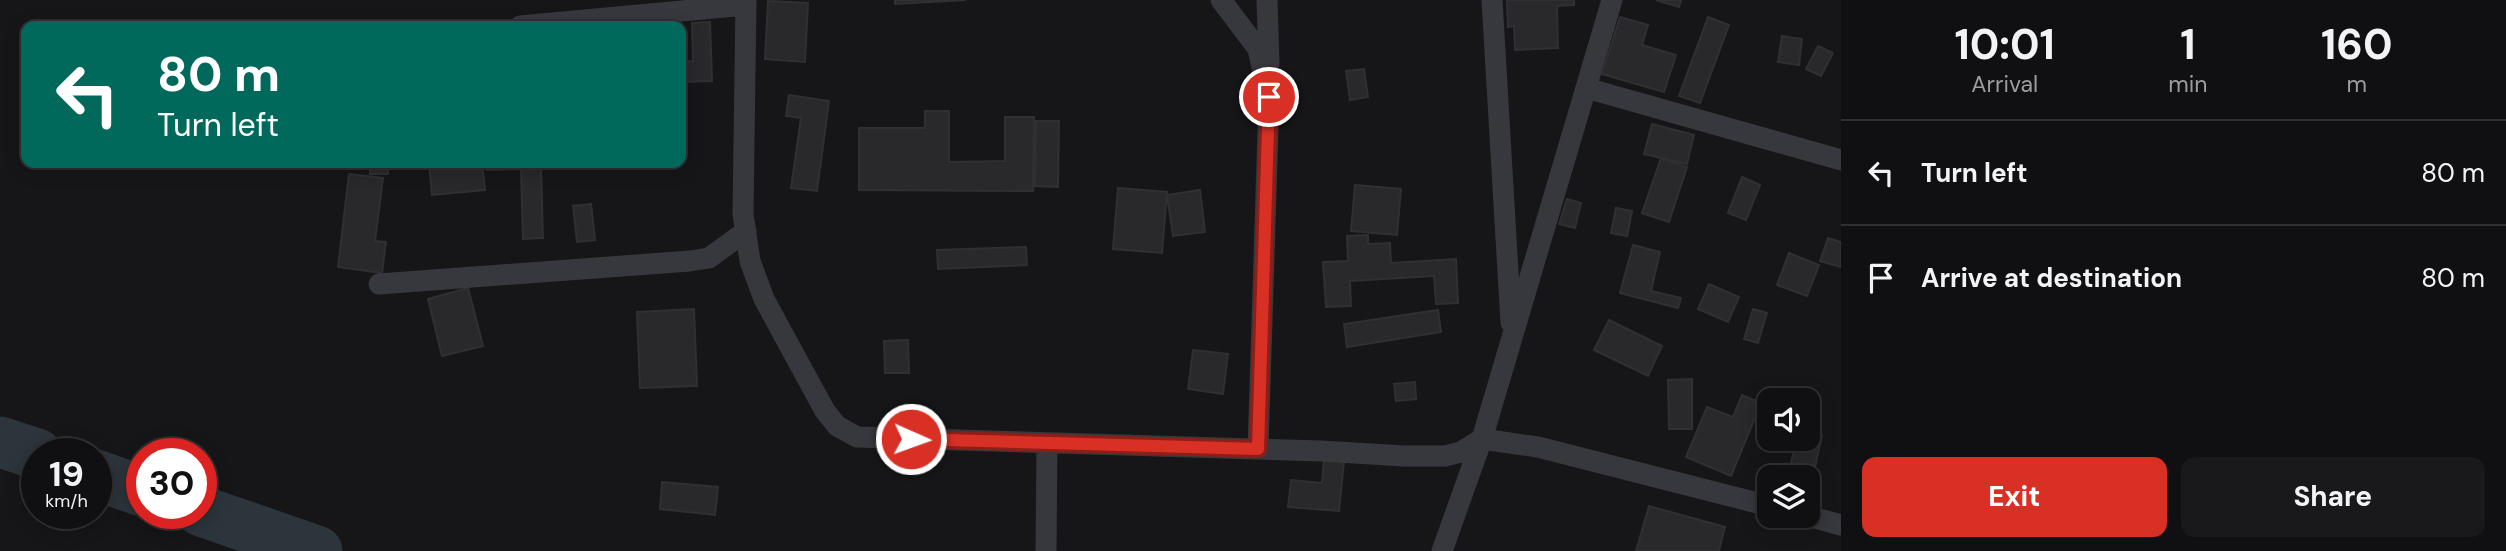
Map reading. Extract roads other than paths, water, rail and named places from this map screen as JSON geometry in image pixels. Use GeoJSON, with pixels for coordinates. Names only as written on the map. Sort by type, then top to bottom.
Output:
{"type":"FeatureCollection","features":[{"type":"Feature","properties":{"kind":"street"},"geometry":{"type":"LineString","coordinates":[[1221,0],[1258,49],[1269,97]]}},
{"type":"Feature","properties":{"kind":"street"},"geometry":{"type":"LineString","coordinates":[[1258,449],[1269,97],[1267,0]]}},
{"type":"Feature","properties":{"kind":"street"},"geometry":{"type":"LineString","coordinates":[[1492,0],[1512,339]]}},
{"type":"Feature","properties":{"kind":"street"},"geometry":{"type":"LineString","coordinates":[[1442,551],[1482,439],[1612,0]]}},
{"type":"Feature","properties":{"kind":"street"},"geometry":{"type":"LineString","coordinates":[[567,21],[746,2],[743,214],[750,261],[764,299],[825,411],[837,426],[857,437],[1445,456],[1461,452],[1482,439],[1538,447],[1757,503]]}},
{"type":"Feature","properties":{"kind":"street"},"geometry":{"type":"LineString","coordinates":[[1586,88],[1841,160]]}},
{"type":"Feature","properties":{"kind":"street"},"geometry":{"type":"LineString","coordinates":[[379,284],[690,261],[709,258],[746,231]]}},
{"type":"Feature","properties":{"kind":"street"},"geometry":{"type":"LineString","coordinates":[[1046,443],[1046,551]]}},
{"type":"Feature","properties":{"kind":"street"},"geometry":{"type":"LineString","coordinates":[[1820,519],[1841,525]]}},
{"type":"Feature","properties":{"kind":"waterway"},"geometry":{"type":"LineString","coordinates":[[0,442],[21,449]]}},
{"type":"Feature","properties":{"kind":"waterway"},"geometry":{"type":"LineString","coordinates":[[112,481],[126,485]]}},
{"type":"Feature","properties":{"kind":"waterway"},"geometry":{"type":"LineString","coordinates":[[217,517],[317,551]]}}]}
